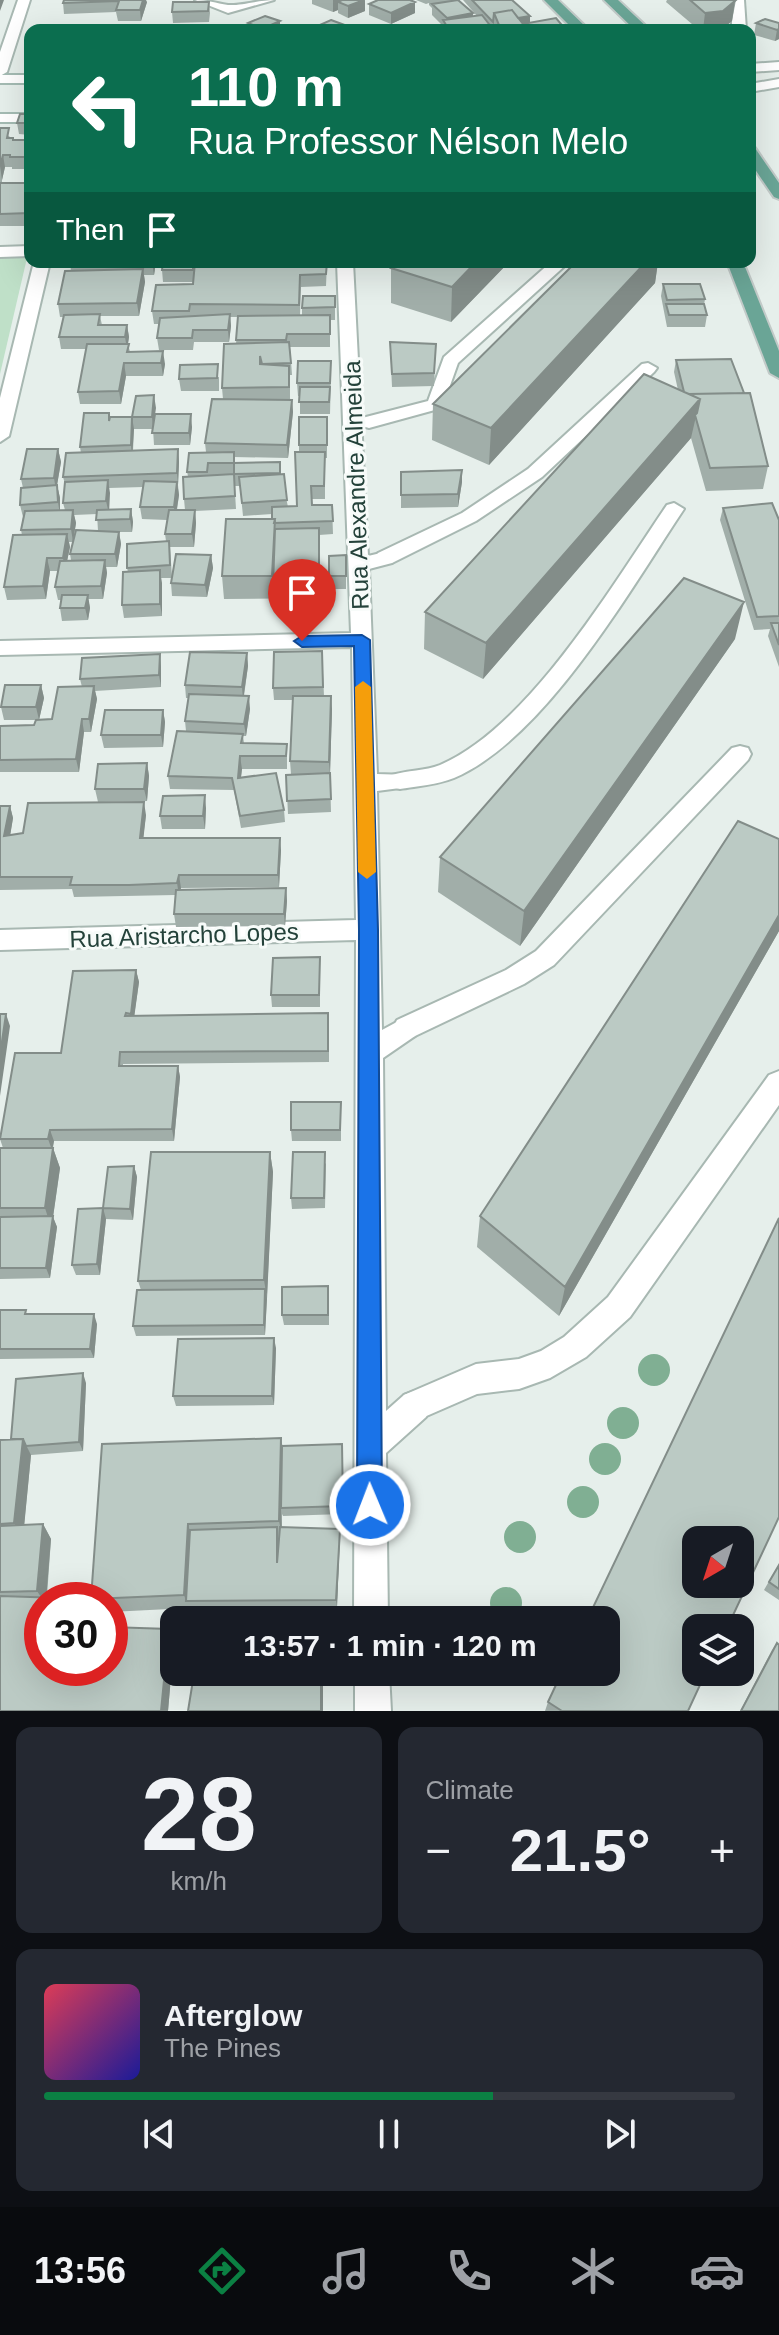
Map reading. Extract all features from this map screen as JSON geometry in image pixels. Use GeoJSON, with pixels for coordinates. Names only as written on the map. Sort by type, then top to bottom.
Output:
{"type":"FeatureCollection","features":[{"type":"Feature","properties":{"kind":"main road"},"geometry":{"type":"LineString","coordinates":[[550,0],[576,24]]}},
{"type":"Feature","properties":{"kind":"main road"},"geometry":{"type":"LineString","coordinates":[[610,0],[636,24]]}},
{"type":"Feature","properties":{"kind":"main road"},"geometry":{"type":"LineString","coordinates":[[756,160],[779,194]]}},
{"type":"Feature","properties":{"kind":"main road"},"geometry":{"type":"LineString","coordinates":[[737,268],[779,373]]}},
{"type":"Feature","properties":{"kind":"street"},"geometry":{"type":"LineString","coordinates":[[0,72],[24,0]]}},
{"type":"Feature","properties":{"kind":"street"},"geometry":{"type":"LineString","coordinates":[[201,0],[228,9],[268,0]]}},
{"type":"Feature","properties":{"kind":"street"},"geometry":{"type":"LineString","coordinates":[[738,0],[739,24]]}},
{"type":"Feature","properties":{"kind":"street"},"geometry":{"type":"LineString","coordinates":[[756,66],[779,66]]}},
{"type":"Feature","properties":{"kind":"street"},"geometry":{"type":"LineString","coordinates":[[0,79],[24,79]]}},
{"type":"Feature","properties":{"kind":"street"},"geometry":{"type":"LineString","coordinates":[[756,87],[779,83]]}},
{"type":"Feature","properties":{"kind":"street"},"geometry":{"type":"LineString","coordinates":[[0,118],[24,118]]}},
{"type":"Feature","properties":{"kind":"street"},"geometry":{"type":"LineString","coordinates":[[0,252],[24,251]]}},
{"type":"Feature","properties":{"kind":"street"},"geometry":{"type":"LineString","coordinates":[[1,427],[41,268]]}},
{"type":"Feature","properties":{"kind":"street","name":"Rua Alexandre Almeida"},"geometry":{"type":"LineString","coordinates":[[346,268],[362,422],[359,565],[369,930],[371,1606]]}},
{"type":"Feature","properties":{"kind":"street"},"geometry":{"type":"LineString","coordinates":[[362,422],[436,404],[450,361],[554,268]]}},
{"type":"Feature","properties":{"kind":"street"},"geometry":{"type":"LineString","coordinates":[[359,565],[385,558],[469,517],[535,473],[648,368]]}},
{"type":"Feature","properties":{"kind":"street"},"geometry":{"type":"LineString","coordinates":[[364,784],[400,781],[448,771],[488,746],[583,642],[674,509]]}},
{"type":"Feature","properties":{"kind":"street"},"geometry":{"type":"LineString","coordinates":[[0,648],[362,640]]}},
{"type":"Feature","properties":{"kind":"street"},"geometry":{"type":"LineString","coordinates":[[370,1052],[406,1028],[515,977],[545,958],[740,754]]}},
{"type":"Feature","properties":{"kind":"street","name":"Rua Aristarcho Lopes"},"geometry":{"type":"LineString","coordinates":[[0,940],[369,930]]}},
{"type":"Feature","properties":{"kind":"street"},"geometry":{"type":"LineString","coordinates":[[369,1447],[415,1406],[476,1379],[519,1374],[550,1363],[575,1347],[619,1307],[779,1083]]}},
{"type":"Feature","properties":{"kind":"street"},"geometry":{"type":"LineString","coordinates":[[372,1686],[373,1711]]}},
{"type":"Feature","properties":{"kind":"green space"},"geometry":{"type":"Polygon","coordinates":[[[0,258],[24,258],[25,268],[0,374],[0,258]]]}},
{"type":"Feature","properties":{"kind":"building"},"geometry":{"type":"Polygon","coordinates":[[[64,0],[143,0],[140,10],[116,10],[119,1],[63,3],[64,0]]]}},
{"type":"Feature","properties":{"kind":"building"},"geometry":{"type":"Polygon","coordinates":[[[364,0],[348,6],[338,2],[364,0]]]}},
{"type":"Feature","properties":{"kind":"building"},"geometry":{"type":"Polygon","coordinates":[[[378,0],[415,2],[391,13],[369,4],[378,0]]]}},
{"type":"Feature","properties":{"kind":"building"},"geometry":{"type":"Polygon","coordinates":[[[458,0],[473,13],[447,18],[432,4],[458,0]]]}},
{"type":"Feature","properties":{"kind":"building"},"geometry":{"type":"Polygon","coordinates":[[[472,0],[512,0],[530,16],[518,18],[512,10],[494,13],[493,22],[472,0]]]}},
{"type":"Feature","properties":{"kind":"building"},"geometry":{"type":"Polygon","coordinates":[[[690,0],[736,0],[723,11],[705,13],[690,0]]]}},
{"type":"Feature","properties":{"kind":"building"},"geometry":{"type":"Polygon","coordinates":[[[173,2],[209,2],[208,11],[172,12],[173,2]]]}},
{"type":"Feature","properties":{"kind":"building"},"geometry":{"type":"Polygon","coordinates":[[[512,10],[523,24],[499,24],[494,13],[512,10]]]}},
{"type":"Feature","properties":{"kind":"building"},"geometry":{"type":"Polygon","coordinates":[[[482,15],[489,24],[446,24],[443,20],[482,15]]]}},
{"type":"Feature","properties":{"kind":"building"},"geometry":{"type":"Polygon","coordinates":[[[265,16],[280,21],[273,24],[248,23],[265,16]]]}},
{"type":"Feature","properties":{"kind":"building"},"geometry":{"type":"Polygon","coordinates":[[[556,18],[561,24],[523,24],[556,18]]]}},
{"type":"Feature","properties":{"kind":"building"},"geometry":{"type":"Polygon","coordinates":[[[765,19],[779,23],[779,29],[756,23],[765,19]]]}},
{"type":"Feature","properties":{"kind":"building"},"geometry":{"type":"Polygon","coordinates":[[[20,114],[24,114],[24,123],[17,123],[20,114]]]}},
{"type":"Feature","properties":{"kind":"building"},"geometry":{"type":"Polygon","coordinates":[[[0,128],[9,128],[7,138],[24,140],[24,157],[3,155],[0,166],[0,128]]]}},
{"type":"Feature","properties":{"kind":"building"},"geometry":{"type":"Polygon","coordinates":[[[0,183],[24,183],[24,213],[0,214],[0,183]]]}},
{"type":"Feature","properties":{"kind":"building"},"geometry":{"type":"Polygon","coordinates":[[[162,268],[193,268],[193,270],[162,268]]]}},
{"type":"Feature","properties":{"kind":"building"},"geometry":{"type":"Polygon","coordinates":[[[194,268],[326,268],[326,274],[300,275],[299,305],[190,304],[189,311],[152,311],[156,285],[193,284],[194,268]]]}},
{"type":"Feature","properties":{"kind":"building"},"geometry":{"type":"Polygon","coordinates":[[[391,268],[470,268],[452,287],[391,268]]]}},
{"type":"Feature","properties":{"kind":"building"},"geometry":{"type":"Polygon","coordinates":[[[570,268],[640,268],[491,428],[433,404],[570,268]]]}},
{"type":"Feature","properties":{"kind":"building"},"geometry":{"type":"Polygon","coordinates":[[[143,269],[137,303],[58,304],[65,271],[143,269]]]}},
{"type":"Feature","properties":{"kind":"building"},"geometry":{"type":"Polygon","coordinates":[[[663,284],[700,284],[705,299],[667,300],[663,284]]]}},
{"type":"Feature","properties":{"kind":"building"},"geometry":{"type":"Polygon","coordinates":[[[303,296],[335,296],[335,307],[302,308],[303,296]]]}},
{"type":"Feature","properties":{"kind":"building"},"geometry":{"type":"Polygon","coordinates":[[[666,304],[704,304],[707,315],[669,315],[666,304]]]}},
{"type":"Feature","properties":{"kind":"building"},"geometry":{"type":"Polygon","coordinates":[[[100,314],[98,325],[127,325],[125,337],[59,337],[64,315],[100,314]]]}},
{"type":"Feature","properties":{"kind":"building"},"geometry":{"type":"Polygon","coordinates":[[[230,314],[228,330],[193,330],[192,338],[157,338],[160,318],[230,314]]]}},
{"type":"Feature","properties":{"kind":"building"},"geometry":{"type":"Polygon","coordinates":[[[330,315],[330,334],[287,334],[286,340],[236,340],[238,316],[330,315]]]}},
{"type":"Feature","properties":{"kind":"building"},"geometry":{"type":"Polygon","coordinates":[[[289,342],[291,363],[262,364],[260,356],[260,364],[289,366],[289,387],[222,388],[224,344],[289,342]]]}},
{"type":"Feature","properties":{"kind":"building"},"geometry":{"type":"Polygon","coordinates":[[[390,342],[436,344],[434,373],[392,374],[390,342]]]}},
{"type":"Feature","properties":{"kind":"building"},"geometry":{"type":"Polygon","coordinates":[[[87,344],[129,344],[127,352],[163,351],[161,363],[124,363],[119,391],[78,392],[87,344]]]}},
{"type":"Feature","properties":{"kind":"building"},"geometry":{"type":"Polygon","coordinates":[[[731,359],[744,393],[684,392],[676,360],[731,359]]]}},
{"type":"Feature","properties":{"kind":"building"},"geometry":{"type":"Polygon","coordinates":[[[298,361],[331,361],[330,383],[297,383],[298,361]]]}},
{"type":"Feature","properties":{"kind":"building"},"geometry":{"type":"Polygon","coordinates":[[[218,364],[217,378],[179,379],[180,365],[218,364]]]}},
{"type":"Feature","properties":{"kind":"building"},"geometry":{"type":"Polygon","coordinates":[[[644,374],[700,399],[486,643],[425,612],[644,374]]]}},
{"type":"Feature","properties":{"kind":"building"},"geometry":{"type":"Polygon","coordinates":[[[300,387],[330,387],[329,402],[299,402],[300,387]]]}},
{"type":"Feature","properties":{"kind":"building"},"geometry":{"type":"Polygon","coordinates":[[[750,393],[768,466],[710,468],[695,415],[700,399],[689,394],[750,393]]]}},
{"type":"Feature","properties":{"kind":"building"},"geometry":{"type":"Polygon","coordinates":[[[154,395],[152,417],[132,417],[136,396],[154,395]]]}},
{"type":"Feature","properties":{"kind":"building"},"geometry":{"type":"Polygon","coordinates":[[[212,399],[292,400],[287,445],[205,443],[212,399]]]}},
{"type":"Feature","properties":{"kind":"building"},"geometry":{"type":"Polygon","coordinates":[[[84,413],[109,413],[109,421],[110,417],[132,417],[131,445],[80,447],[84,413]]]}},
{"type":"Feature","properties":{"kind":"building"},"geometry":{"type":"Polygon","coordinates":[[[155,414],[191,414],[189,433],[152,433],[155,414]]]}},
{"type":"Feature","properties":{"kind":"building"},"geometry":{"type":"Polygon","coordinates":[[[299,417],[327,417],[327,445],[299,445],[299,417]]]}},
{"type":"Feature","properties":{"kind":"building"},"geometry":{"type":"Polygon","coordinates":[[[27,449],[58,449],[54,478],[21,479],[27,449]]]}},
{"type":"Feature","properties":{"kind":"building"},"geometry":{"type":"Polygon","coordinates":[[[178,449],[177,473],[63,477],[66,453],[178,449]]]}},
{"type":"Feature","properties":{"kind":"building"},"geometry":{"type":"Polygon","coordinates":[[[234,452],[234,463],[208,463],[207,472],[187,472],[189,453],[234,452]]]}},
{"type":"Feature","properties":{"kind":"building"},"geometry":{"type":"Polygon","coordinates":[[[295,452],[325,452],[324,486],[311,486],[312,505],[332,505],[333,521],[274,523],[272,507],[297,506],[295,452]]]}},
{"type":"Feature","properties":{"kind":"building"},"geometry":{"type":"Polygon","coordinates":[[[280,462],[280,473],[234,474],[234,463],[280,462]]]}},
{"type":"Feature","properties":{"kind":"building"},"geometry":{"type":"Polygon","coordinates":[[[462,470],[458,494],[401,495],[401,472],[462,470]]]}},
{"type":"Feature","properties":{"kind":"building"},"geometry":{"type":"Polygon","coordinates":[[[234,474],[235,496],[184,499],[183,477],[234,474]]]}},
{"type":"Feature","properties":{"kind":"building"},"geometry":{"type":"Polygon","coordinates":[[[284,474],[287,500],[242,503],[239,477],[284,474]]]}},
{"type":"Feature","properties":{"kind":"building"},"geometry":{"type":"Polygon","coordinates":[[[108,480],[106,501],[63,503],[65,482],[108,480]]]}},
{"type":"Feature","properties":{"kind":"building"},"geometry":{"type":"Polygon","coordinates":[[[144,481],[177,482],[174,507],[140,507],[144,481]]]}},
{"type":"Feature","properties":{"kind":"building"},"geometry":{"type":"Polygon","coordinates":[[[57,485],[58,502],[20,505],[21,488],[57,485]]]}},
{"type":"Feature","properties":{"kind":"building"},"geometry":{"type":"Polygon","coordinates":[[[772,503],[779,520],[779,616],[757,617],[723,508],[772,503]]]}},
{"type":"Feature","properties":{"kind":"building"},"geometry":{"type":"Polygon","coordinates":[[[131,509],[130,519],[96,520],[97,510],[131,509]]]}},
{"type":"Feature","properties":{"kind":"building"},"geometry":{"type":"Polygon","coordinates":[[[73,510],[71,529],[21,530],[25,511],[73,510]]]}},
{"type":"Feature","properties":{"kind":"building"},"geometry":{"type":"Polygon","coordinates":[[[169,510],[195,510],[192,534],[165,534],[169,510]]]}},
{"type":"Feature","properties":{"kind":"building"},"geometry":{"type":"Polygon","coordinates":[[[226,519],[275,519],[272,576],[222,576],[226,519]]]}},
{"type":"Feature","properties":{"kind":"building"},"geometry":{"type":"Polygon","coordinates":[[[319,528],[319,585],[273,586],[275,529],[319,528]]]}},
{"type":"Feature","properties":{"kind":"building"},"geometry":{"type":"Polygon","coordinates":[[[76,530],[119,532],[115,554],[70,554],[76,530]]]}},
{"type":"Feature","properties":{"kind":"building"},"geometry":{"type":"Polygon","coordinates":[[[67,534],[63,558],[47,558],[43,586],[4,587],[13,535],[67,534]]]}},
{"type":"Feature","properties":{"kind":"building"},"geometry":{"type":"Polygon","coordinates":[[[169,541],[170,565],[127,568],[127,544],[169,541]]]}},
{"type":"Feature","properties":{"kind":"building"},"geometry":{"type":"Polygon","coordinates":[[[176,554],[211,555],[205,585],[171,583],[176,554]]]}},
{"type":"Feature","properties":{"kind":"building"},"geometry":{"type":"Polygon","coordinates":[[[346,555],[346,576],[329,576],[329,556],[346,555]]]}},
{"type":"Feature","properties":{"kind":"building"},"geometry":{"type":"Polygon","coordinates":[[[105,560],[101,586],[55,587],[60,561],[105,560]]]}},
{"type":"Feature","properties":{"kind":"building"},"geometry":{"type":"Polygon","coordinates":[[[160,570],[160,604],[122,605],[123,572],[160,570]]]}},
{"type":"Feature","properties":{"kind":"building"},"geometry":{"type":"Polygon","coordinates":[[[684,578],[744,602],[524,911],[440,857],[684,578]]]}},
{"type":"Feature","properties":{"kind":"building"},"geometry":{"type":"Polygon","coordinates":[[[62,595],[88,595],[85,608],[60,608],[62,595]]]}},
{"type":"Feature","properties":{"kind":"building"},"geometry":{"type":"Polygon","coordinates":[[[771,623],[779,623],[779,645],[771,623]]]}},
{"type":"Feature","properties":{"kind":"building"},"geometry":{"type":"Polygon","coordinates":[[[322,651],[323,687],[273,688],[274,652],[322,651]]]}},
{"type":"Feature","properties":{"kind":"building"},"geometry":{"type":"Polygon","coordinates":[[[190,652],[247,653],[242,687],[185,685],[190,652]]]}},
{"type":"Feature","properties":{"kind":"building"},"geometry":{"type":"Polygon","coordinates":[[[160,654],[159,675],[80,679],[82,658],[160,654]]]}},
{"type":"Feature","properties":{"kind":"building"},"geometry":{"type":"Polygon","coordinates":[[[5,685],[41,685],[36,707],[1,707],[5,685]]]}},
{"type":"Feature","properties":{"kind":"building"},"geometry":{"type":"Polygon","coordinates":[[[94,686],[89,719],[82,719],[76,759],[0,760],[0,726],[34,725],[36,720],[52,719],[58,687],[94,686]]]}},
{"type":"Feature","properties":{"kind":"building"},"geometry":{"type":"Polygon","coordinates":[[[189,694],[249,696],[244,724],[185,721],[189,694]]]}},
{"type":"Feature","properties":{"kind":"building"},"geometry":{"type":"Polygon","coordinates":[[[293,696],[331,696],[329,762],[290,761],[293,696]]]}},
{"type":"Feature","properties":{"kind":"building"},"geometry":{"type":"Polygon","coordinates":[[[105,710],[163,710],[161,735],[101,735],[105,710]]]}},
{"type":"Feature","properties":{"kind":"building"},"geometry":{"type":"Polygon","coordinates":[[[177,731],[243,734],[241,743],[287,744],[286,756],[240,756],[238,778],[276,773],[284,810],[240,816],[232,778],[168,776],[177,731]]]}},
{"type":"Feature","properties":{"kind":"building"},"geometry":{"type":"Polygon","coordinates":[[[147,763],[144,789],[95,789],[98,764],[147,763]]]}},
{"type":"Feature","properties":{"kind":"building"},"geometry":{"type":"Polygon","coordinates":[[[330,773],[331,799],[287,801],[286,775],[330,773]]]}},
{"type":"Feature","properties":{"kind":"building"},"geometry":{"type":"Polygon","coordinates":[[[205,795],[203,816],[160,816],[163,796],[205,795]]]}},
{"type":"Feature","properties":{"kind":"building"},"geometry":{"type":"Polygon","coordinates":[[[144,802],[140,838],[280,838],[278,875],[179,875],[177,883],[129,885],[70,885],[72,877],[0,877],[0,806],[10,806],[4,836],[23,833],[28,803],[144,802]]]}},
{"type":"Feature","properties":{"kind":"building"},"geometry":{"type":"Polygon","coordinates":[[[738,821],[779,839],[779,915],[565,1287],[480,1216],[738,821]]]}},
{"type":"Feature","properties":{"kind":"building"},"geometry":{"type":"Polygon","coordinates":[[[286,888],[284,914],[174,914],[176,890],[286,888]]]}},
{"type":"Feature","properties":{"kind":"building"},"geometry":{"type":"Polygon","coordinates":[[[320,957],[319,995],[271,995],[273,958],[320,957]]]}},
{"type":"Feature","properties":{"kind":"building"},"geometry":{"type":"Polygon","coordinates":[[[136,970],[131,1014],[126,1013],[125,1016],[328,1013],[328,1051],[120,1052],[119,1066],[178,1066],[172,1129],[50,1130],[48,1139],[0,1139],[15,1053],[61,1053],[73,971],[136,970]]]}},
{"type":"Feature","properties":{"kind":"building"},"geometry":{"type":"Polygon","coordinates":[[[0,1014],[6,1014],[0,1055],[0,1014]]]}},
{"type":"Feature","properties":{"kind":"building"},"geometry":{"type":"Polygon","coordinates":[[[291,1102],[341,1102],[340,1130],[291,1130],[291,1102]]]}},
{"type":"Feature","properties":{"kind":"building"},"geometry":{"type":"Polygon","coordinates":[[[0,1148],[53,1148],[45,1208],[0,1208],[0,1148]]]}},
{"type":"Feature","properties":{"kind":"building"},"geometry":{"type":"Polygon","coordinates":[[[151,1152],[270,1152],[264,1280],[138,1281],[151,1152]]]}},
{"type":"Feature","properties":{"kind":"building"},"geometry":{"type":"Polygon","coordinates":[[[293,1152],[325,1152],[324,1198],[291,1198],[293,1152]]]}},
{"type":"Feature","properties":{"kind":"building"},"geometry":{"type":"Polygon","coordinates":[[[134,1166],[130,1209],[103,1208],[108,1167],[134,1166]]]}},
{"type":"Feature","properties":{"kind":"building"},"geometry":{"type":"Polygon","coordinates":[[[103,1208],[97,1264],[72,1265],[78,1209],[103,1208]]]}},
{"type":"Feature","properties":{"kind":"building"},"geometry":{"type":"Polygon","coordinates":[[[53,1216],[46,1268],[0,1268],[0,1217],[53,1216]]]}},
{"type":"Feature","properties":{"kind":"building"},"geometry":{"type":"Polygon","coordinates":[[[779,1218],[779,1517],[754,1570],[754,1526],[682,1526],[682,1598],[741,1598],[734,1614],[682,1614],[682,1686],[700,1686],[688,1711],[562,1711],[548,1702],[555,1686],[620,1686],[620,1606],[594,1606],[779,1218]]]}},
{"type":"Feature","properties":{"kind":"building"},"geometry":{"type":"Polygon","coordinates":[[[328,1286],[328,1315],[282,1315],[282,1287],[328,1286]]]}},
{"type":"Feature","properties":{"kind":"building"},"geometry":{"type":"Polygon","coordinates":[[[265,1289],[264,1325],[133,1326],[137,1290],[265,1289]]]}},
{"type":"Feature","properties":{"kind":"building"},"geometry":{"type":"Polygon","coordinates":[[[0,1310],[26,1310],[25,1314],[94,1314],[90,1349],[0,1349],[0,1310]]]}},
{"type":"Feature","properties":{"kind":"building"},"geometry":{"type":"Polygon","coordinates":[[[274,1338],[272,1396],[173,1396],[178,1339],[274,1338]]]}},
{"type":"Feature","properties":{"kind":"building"},"geometry":{"type":"Polygon","coordinates":[[[83,1373],[79,1442],[26,1446],[23,1439],[11,1439],[16,1379],[83,1373]]]}},
{"type":"Feature","properties":{"kind":"building"},"geometry":{"type":"Polygon","coordinates":[[[281,1438],[279,1521],[188,1524],[184,1595],[128,1597],[128,1582],[92,1582],[102,1444],[281,1438]]]}},
{"type":"Feature","properties":{"kind":"building"},"geometry":{"type":"Polygon","coordinates":[[[23,1439],[14,1523],[0,1524],[0,1440],[23,1439]]]}},
{"type":"Feature","properties":{"kind":"building"},"geometry":{"type":"Polygon","coordinates":[[[342,1444],[343,1506],[281,1508],[282,1446],[342,1444]]]}},
{"type":"Feature","properties":{"kind":"building"},"geometry":{"type":"Polygon","coordinates":[[[43,1524],[38,1582],[24,1582],[24,1591],[0,1592],[0,1526],[43,1524]]]}},
{"type":"Feature","properties":{"kind":"building"},"geometry":{"type":"Polygon","coordinates":[[[277,1527],[277,1563],[280,1527],[340,1529],[336,1600],[186,1601],[190,1530],[277,1527]]]}},
{"type":"Feature","properties":{"kind":"building"},"geometry":{"type":"Polygon","coordinates":[[[779,1565],[779,1589],[769,1582],[779,1565]]]}},
{"type":"Feature","properties":{"kind":"building"},"geometry":{"type":"Polygon","coordinates":[[[0,1596],[24,1597],[24,1686],[128,1686],[128,1628],[160,1629],[160,1686],[163,1686],[161,1711],[0,1711],[0,1596]]]}},
{"type":"Feature","properties":{"kind":"building"},"geometry":{"type":"Polygon","coordinates":[[[777,1643],[779,1711],[741,1711],[777,1643]]]}},
{"type":"Feature","properties":{"kind":"building"},"geometry":{"type":"Polygon","coordinates":[[[192,1686],[321,1686],[321,1711],[188,1711],[192,1686]]]}},
{"type":"Feature","properties":{"kind":"slow traffic"},"geometry":{"type":"LineString","coordinates":[[363,687],[367,872]]}},
{"type":"Feature","properties":{"kind":"route"},"geometry":{"type":"LineString","coordinates":[[302,641],[362,640],[369,930],[370,1505]]}}]}
